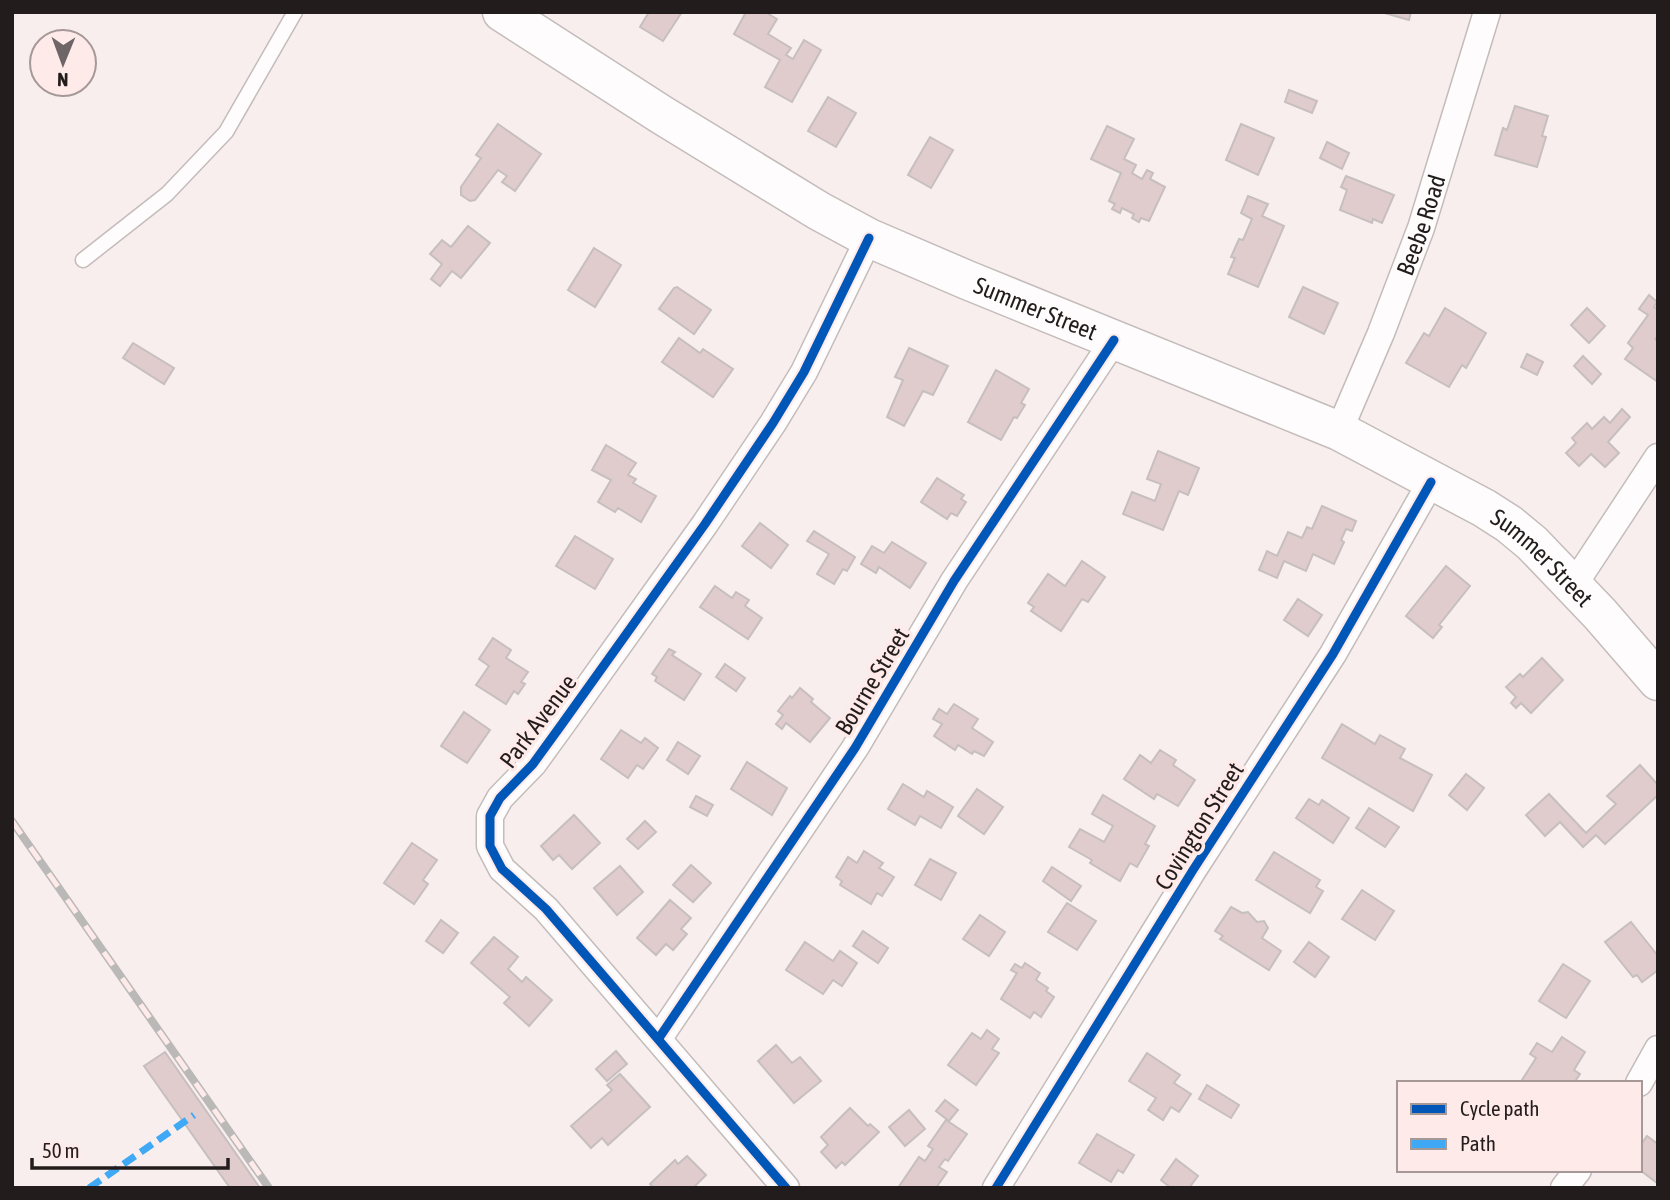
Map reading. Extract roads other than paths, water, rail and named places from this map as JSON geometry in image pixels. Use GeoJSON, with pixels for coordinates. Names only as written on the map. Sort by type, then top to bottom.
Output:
{"type":"FeatureCollection","features":[{"type":"Feature","properties":{"kind":"main road","name":"Summer Street"},"geometry":{"type":"LineString","coordinates":[[502,12],[662,116],[869,238],[1339,431],[1484,508],[1532,543],[1658,681]]}},
{"type":"Feature","properties":{"kind":"street","name":"Beebe Road"},"geometry":{"type":"LineString","coordinates":[[1339,431],[1386,321],[1421,228],[1487,12]]}},
{"type":"Feature","properties":{"kind":"street","name":"Park Avenue"},"geometry":{"type":"LineString","coordinates":[[786,1188],[546,909],[502,869],[490,846],[490,816],[500,798],[533,764],[740,474],[804,372],[869,238]]}},
{"type":"Feature","properties":{"kind":"street","name":"Bourne Street"},"geometry":{"type":"LineString","coordinates":[[659,1038],[855,748],[954,581],[1114,340]]}},
{"type":"Feature","properties":{"kind":"street"},"geometry":{"type":"LineString","coordinates":[[1573,586],[1658,457]]}},
{"type":"Feature","properties":{"kind":"street","name":"Covington Street"},"geometry":{"type":"LineString","coordinates":[[996,1188],[1193,870],[1333,654],[1431,482]]}},
{"type":"Feature","properties":{"kind":"street"},"geometry":{"type":"LineString","coordinates":[[1640,1081],[1658,1049]]}},
{"type":"Feature","properties":{"kind":"street"},"geometry":{"type":"LineString","coordinates":[[1564,1188],[1576,1172]]}},
{"type":"Feature","properties":{"kind":"lane"},"geometry":{"type":"LineString","coordinates":[[83,260],[167,194],[226,132],[295,12]]}},
{"type":"Feature","properties":{"kind":"railway"},"geometry":{"type":"LineString","coordinates":[[12,821],[269,1188]]}}]}
